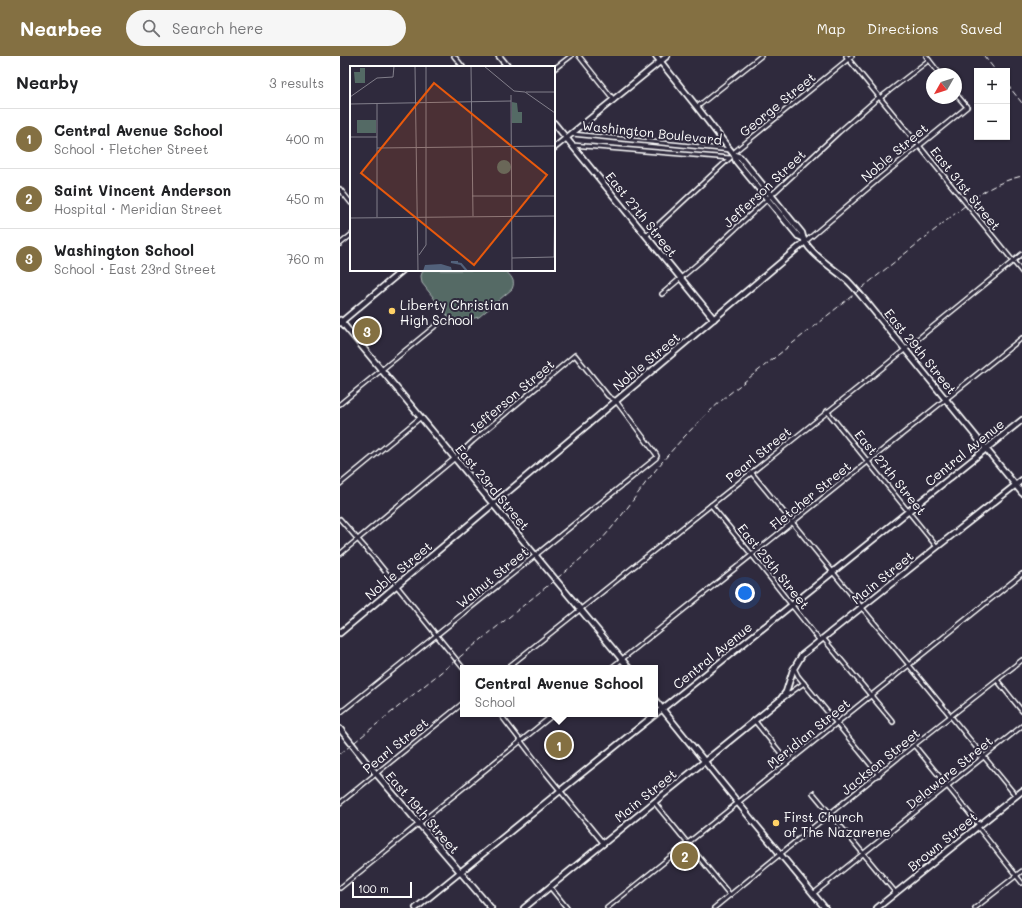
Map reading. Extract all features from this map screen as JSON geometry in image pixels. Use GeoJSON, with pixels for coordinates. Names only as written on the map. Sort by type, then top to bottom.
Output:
{"type":"FeatureCollection","features":[{"type":"Feature","properties":{"kind":"street"},"geometry":{"type":"LineString","coordinates":[[454,56],[462,66]]}},
{"type":"Feature","properties":{"kind":"street"},"geometry":{"type":"LineString","coordinates":[[499,56],[507,66]]}},
{"type":"Feature","properties":{"kind":"street"},"geometry":{"type":"LineString","coordinates":[[555,69],[571,56]]}},
{"type":"Feature","properties":{"kind":"street"},"geometry":{"type":"LineString","coordinates":[[578,56],[614,100]]}},
{"type":"Feature","properties":{"kind":"street","name":"East 29th Street"},"geometry":{"type":"LineString","coordinates":[[656,56],[733,153],[740,157],[769,197],[802,233],[804,240],[814,253],[851,284],[1022,493]]}},
{"type":"Feature","properties":{"kind":"street"},"geometry":{"type":"LineString","coordinates":[[555,147],[667,56]]}},
{"type":"Feature","properties":{"kind":"street"},"geometry":{"type":"LineString","coordinates":[[697,107],[761,56]]}},
{"type":"Feature","properties":{"kind":"street","name":"George Street"},"geometry":{"type":"LineString","coordinates":[[646,236],[730,158],[733,153],[847,57],[852,56]]}},
{"type":"Feature","properties":{"kind":"street"},"geometry":{"type":"LineString","coordinates":[[926,56],[935,68]]}},
{"type":"Feature","properties":{"kind":"street","name":"East 31st Street"},"geometry":{"type":"LineString","coordinates":[[847,57],[1022,272]]}},
{"type":"Feature","properties":{"kind":"street","name":"Jefferson Street"},"geometry":{"type":"LineString","coordinates":[[662,294],[702,260],[839,132],[880,97],[929,60]]}},
{"type":"Feature","properties":{"kind":"street","name":"Noble Street"},"geometry":{"type":"LineString","coordinates":[[340,633],[714,319],[804,240],[967,107],[962,101]]}},
{"type":"Feature","properties":{"kind":"street","name":"East 27th Street"},"geometry":{"type":"LineString","coordinates":[[555,124],[714,319]]}},
{"type":"Feature","properties":{"kind":"street","name":"Washington Boulevard"},"geometry":{"type":"LineString","coordinates":[[571,134],[733,153]]}},
{"type":"Feature","properties":{"kind":"street","name":"Washington Boulevard"},"geometry":{"type":"LineString","coordinates":[[572,145],[730,158]]}},
{"type":"Feature","properties":{"kind":"street"},"geometry":{"type":"LineString","coordinates":[[340,189],[350,202]]}},
{"type":"Feature","properties":{"kind":"street"},"geometry":{"type":"LineString","coordinates":[[340,244],[350,236]]}},
{"type":"Feature","properties":{"kind":"street","name":"Pearl Street"},"geometry":{"type":"LineString","coordinates":[[511,665],[1022,254]]}},
{"type":"Feature","properties":{"kind":"street"},"geometry":{"type":"LineString","coordinates":[[341,321],[402,271]]}},
{"type":"Feature","properties":{"kind":"street","name":"East 23rd Street"},"geometry":{"type":"LineString","coordinates":[[341,321],[627,665]]}},
{"type":"Feature","properties":{"kind":"street"},"geometry":{"type":"LineString","coordinates":[[340,404],[440,322]]}},
{"type":"Feature","properties":{"kind":"street","name":"Fletcher Street"},"geometry":{"type":"LineString","coordinates":[[615,665],[1022,338]]}},
{"type":"Feature","properties":{"kind":"street","name":"Jefferson Street"},"geometry":{"type":"LineString","coordinates":[[340,554],[576,355],[608,396],[616,401]]}},
{"type":"Feature","properties":{"kind":"street","name":"Walnut Street"},"geometry":{"type":"LineString","coordinates":[[340,713],[656,458],[656,454],[616,401]]}},
{"type":"Feature","properties":{"kind":"street","name":"East 27th Street"},"geometry":{"type":"LineString","coordinates":[[828,411],[937,547]]}},
{"type":"Feature","properties":{"kind":"street"},"geometry":{"type":"LineString","coordinates":[[340,484],[421,417]]}},
{"type":"Feature","properties":{"kind":"street","name":"Central Avenue"},"geometry":{"type":"LineString","coordinates":[[658,712],[1022,420]]}},
{"type":"Feature","properties":{"kind":"street"},"geometry":{"type":"LineString","coordinates":[[751,472],[1016,796]]}},
{"type":"Feature","properties":{"kind":"street","name":"Main Street"},"geometry":{"type":"LineString","coordinates":[[780,700],[786,692],[794,667],[802,656],[1022,480]]}},
{"type":"Feature","properties":{"kind":"street","name":"East 25th Street"},"geometry":{"type":"LineString","coordinates":[[711,505],[791,605],[893,722]]}},
{"type":"Feature","properties":{"kind":"street"},"geometry":{"type":"LineString","coordinates":[[340,519],[461,665]]}},
{"type":"Feature","properties":{"kind":"street","name":"Meridian Street"},"geometry":{"type":"LineString","coordinates":[[607,908],[836,722],[1022,574]]}},
{"type":"Feature","properties":{"kind":"street","name":"Jackson Street"},"geometry":{"type":"LineString","coordinates":[[714,908],[1022,660]]}},
{"type":"Feature","properties":{"kind":"street"},"geometry":{"type":"LineString","coordinates":[[794,667],[804,683],[879,774]]}},
{"type":"Feature","properties":{"kind":"street"},"geometry":{"type":"LineString","coordinates":[[997,680],[1022,711]]}},
{"type":"Feature","properties":{"kind":"street","name":"Main Street"},"geometry":{"type":"LineString","coordinates":[[524,908],[754,720],[804,683]]}},
{"type":"Feature","properties":{"kind":"street"},"geometry":{"type":"LineString","coordinates":[[658,704],[704,762],[825,908]]}},
{"type":"Feature","properties":{"kind":"street","name":"Pearl Street"},"geometry":{"type":"LineString","coordinates":[[340,803],[460,705]]}},
{"type":"Feature","properties":{"kind":"street"},"geometry":{"type":"LineString","coordinates":[[502,717],[604,844]]}},
{"type":"Feature","properties":{"kind":"street"},"geometry":{"type":"LineString","coordinates":[[340,888],[550,717]]}},
{"type":"Feature","properties":{"kind":"street","name":"Central Avenue"},"geometry":{"type":"LineString","coordinates":[[416,908],[652,717]]}},
{"type":"Feature","properties":{"kind":"street"},"geometry":{"type":"LineString","coordinates":[[754,720],[788,762]]}},
{"type":"Feature","properties":{"kind":"street","name":"Delaware Street"},"geometry":{"type":"LineString","coordinates":[[813,894],[1022,726]]}},
{"type":"Feature","properties":{"kind":"street","name":"East 19th Street"},"geometry":{"type":"LineString","coordinates":[[340,729],[376,774],[491,908]]}},
{"type":"Feature","properties":{"kind":"street"},"geometry":{"type":"LineString","coordinates":[[914,746],[948,786],[1022,883]]}},
{"type":"Feature","properties":{"kind":"street","name":"Brown Street"},"geometry":{"type":"LineString","coordinates":[[876,908],[1022,791]]}},
{"type":"Feature","properties":{"kind":"street"},"geometry":{"type":"LineString","coordinates":[[813,792],[896,893]]}},
{"type":"Feature","properties":{"kind":"street"},"geometry":{"type":"LineString","coordinates":[[654,802],[730,895]]}},
{"type":"Feature","properties":{"kind":"street"},"geometry":{"type":"LineString","coordinates":[[975,908],[1022,871]]}},
{"type":"Feature","properties":{"kind":"street"},"geometry":{"type":"LineString","coordinates":[[550,887],[567,908]]}},
{"type":"Feature","properties":{"kind":"green space"},"geometry":{"type":"Polygon","coordinates":[[[423,271],[506,271],[512,279],[513,286],[512,289],[479,317],[457,322],[451,320],[422,283],[421,276],[423,271]]]}},
{"type":"Feature","properties":{"kind":"railway"},"geometry":{"type":"LineString","coordinates":[[984,56],[994,68]]}},
{"type":"Feature","properties":{"kind":"railway"},"geometry":{"type":"LineString","coordinates":[[1010,88],[1022,103]]}},
{"type":"Feature","properties":{"kind":"railway"},"geometry":{"type":"LineString","coordinates":[[340,754],[567,570],[600,541],[614,526],[651,476],[678,443],[729,394],[976,197],[998,184],[1022,176]]}},
{"type":"Feature","properties":{"kind":"place","name":"Liberty Christian High School"},"geometry":{"type":"Point","coordinates":[392,311]}},
{"type":"Feature","properties":{"kind":"place","name":"Washington School"},"geometry":{"type":"Point","coordinates":[367,331]}},
{"type":"Feature","properties":{"kind":"place","name":"Central Avenue School"},"geometry":{"type":"Point","coordinates":[559,745]}},
{"type":"Feature","properties":{"kind":"place","name":"First Church of The Nazarene"},"geometry":{"type":"Point","coordinates":[776,823]}},
{"type":"Feature","properties":{"kind":"place","name":"Saint Vincent Anderson"},"geometry":{"type":"Point","coordinates":[685,856]}}]}
